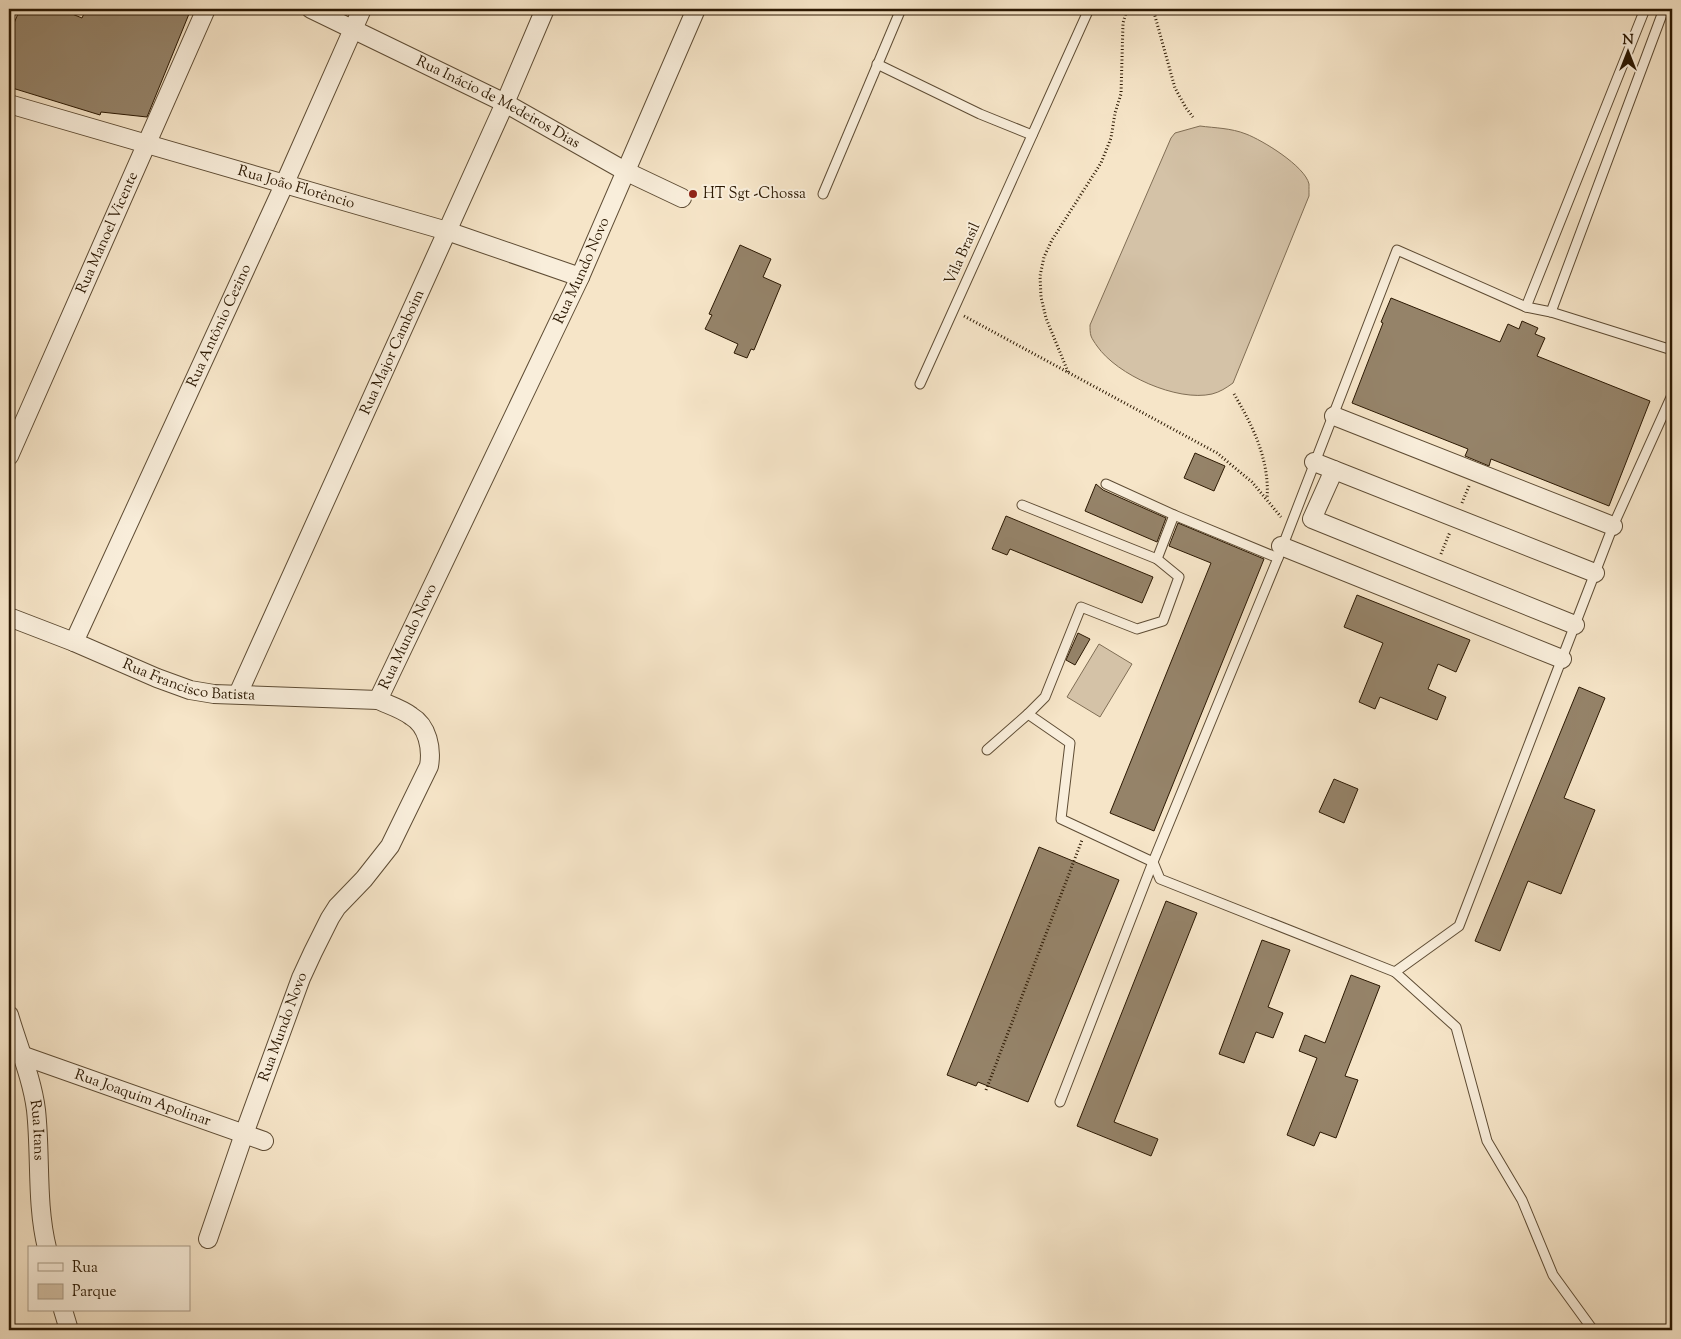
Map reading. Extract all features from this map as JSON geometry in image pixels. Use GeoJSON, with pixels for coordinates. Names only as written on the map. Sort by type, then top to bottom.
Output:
{"type":"FeatureCollection","features":[{"type":"Feature","properties":{"kind":"street","name":"Rua Manoel Vicente"},"geometry":{"type":"LineString","coordinates":[[9,456],[206,9]]}},
{"type":"Feature","properties":{"kind":"street","name":"Rua Inácio de Medeiros Dias"},"geometry":{"type":"LineString","coordinates":[[311,9],[505,103],[625,171],[682,198]]}},
{"type":"Feature","properties":{"kind":"street","name":"Rua Antônio Cezino"},"geometry":{"type":"LineString","coordinates":[[74,642],[284,185],[362,9]]}},
{"type":"Feature","properties":{"kind":"street","name":"Rua Major Camboim"},"geometry":{"type":"LineString","coordinates":[[238,694],[505,103],[544,9]]}},
{"type":"Feature","properties":{"kind":"street","name":"Rua Mundo Novo"},"geometry":{"type":"LineString","coordinates":[[208,1239],[300,978],[325,927],[338,907],[364,879],[390,846],[429,766],[431,754],[429,742],[419,723],[412,716],[378,700],[580,277],[696,9]]}},
{"type":"Feature","properties":{"kind":"street","name":"Rua João Florêncio"},"geometry":{"type":"LineString","coordinates":[[9,104],[447,231],[580,277]]}},
{"type":"Feature","properties":{"kind":"street"},"geometry":{"type":"LineString","coordinates":[[1334,416],[1613,526]]}},
{"type":"Feature","properties":{"kind":"street"},"geometry":{"type":"LineString","coordinates":[[1314,462],[1595,573]]}},
{"type":"Feature","properties":{"kind":"street"},"geometry":{"type":"LineString","coordinates":[[1334,470],[1312,519],[1575,625]]}},
{"type":"Feature","properties":{"kind":"street"},"geometry":{"type":"LineString","coordinates":[[1280,552],[1562,659]]}},
{"type":"Feature","properties":{"kind":"street","name":"Rua Francisco Batista"},"geometry":{"type":"LineString","coordinates":[[9,617],[190,690],[214,694],[378,700]]}},
{"type":"Feature","properties":{"kind":"street","name":"Rua Itans"},"geometry":{"type":"LineString","coordinates":[[9,1015],[32,1086],[36,1112],[41,1198],[46,1246]]}},
{"type":"Feature","properties":{"kind":"street","name":"Rua Joaquim Apolinar"},"geometry":{"type":"LineString","coordinates":[[21,1056],[264,1141]]}},
{"type":"Feature","properties":{"kind":"street"},"geometry":{"type":"LineString","coordinates":[[64,1312],[68,1330]]}},
{"type":"Feature","properties":{"kind":"lane"},"geometry":{"type":"LineString","coordinates":[[823,194],[901,9]]}},
{"type":"Feature","properties":{"kind":"lane","name":"Vila Brasil"},"geometry":{"type":"LineString","coordinates":[[920,384],[1089,9]]}},
{"type":"Feature","properties":{"kind":"lane"},"geometry":{"type":"LineString","coordinates":[[1526,307],[1645,9]]}},
{"type":"Feature","properties":{"kind":"lane"},"geometry":{"type":"LineString","coordinates":[[1551,312],[1664,9]]}},
{"type":"Feature","properties":{"kind":"lane"},"geometry":{"type":"LineString","coordinates":[[877,64],[980,114],[1032,135]]}},
{"type":"Feature","properties":{"kind":"lane"},"geometry":{"type":"LineString","coordinates":[[1060,1102],[1153,862],[1334,416],[1396,250],[1526,307],[1551,312],[1672,350]]}},
{"type":"Feature","properties":{"kind":"lane"},"geometry":{"type":"LineString","coordinates":[[1395,972],[1459,926],[1613,526],[1672,395]]}},
{"type":"Feature","properties":{"kind":"lane"},"geometry":{"type":"LineString","coordinates":[[1106,484],[1174,515],[1280,552]]}},
{"type":"Feature","properties":{"kind":"lane"},"geometry":{"type":"LineString","coordinates":[[987,750],[1045,697],[1081,607],[1137,629],[1163,621],[1179,577],[1157,560],[1022,506]]}},
{"type":"Feature","properties":{"kind":"lane"},"geometry":{"type":"LineString","coordinates":[[1157,560],[1174,515]]}},
{"type":"Feature","properties":{"kind":"lane"},"geometry":{"type":"LineString","coordinates":[[1028,714],[1070,743],[1061,819],[1153,862],[1160,879],[1395,972],[1456,1027],[1487,1140],[1522,1200],[1553,1274],[1594,1330]]}},
{"type":"Feature","properties":{"kind":"path"},"geometry":{"type":"LineString","coordinates":[[1069,373],[1060,356],[1046,318],[1041,297],[1040,276],[1044,257],[1052,240],[1101,163],[1111,138],[1115,113],[1121,94],[1123,23],[1127,9]]}},
{"type":"Feature","properties":{"kind":"path"},"geometry":{"type":"LineString","coordinates":[[1153,9],[1175,88],[1193,117]]}},
{"type":"Feature","properties":{"kind":"path"},"geometry":{"type":"LineString","coordinates":[[953,311],[1217,453],[1252,482],[1289,527]]}},
{"type":"Feature","properties":{"kind":"path"},"geometry":{"type":"LineString","coordinates":[[1234,394],[1249,420],[1266,464],[1268,481],[1267,499]]}},
{"type":"Feature","properties":{"kind":"path"},"geometry":{"type":"LineString","coordinates":[[1435,568],[1475,472]]}},
{"type":"Feature","properties":{"kind":"path"},"geometry":{"type":"LineString","coordinates":[[986,1090],[1086,830]]}},
{"type":"Feature","properties":{"kind":"green space"},"geometry":{"type":"Polygon","coordinates":[[[1200,126],[1240,132],[1253,137],[1282,154],[1300,169],[1306,177],[1309,184],[1309,196],[1233,383],[1215,393],[1198,395],[1166,390],[1149,384],[1118,367],[1095,344],[1091,336],[1090,325],[1171,138],[1175,133],[1200,126]]]}},
{"type":"Feature","properties":{"kind":"green space"},"geometry":{"type":"Polygon","coordinates":[[[1099,644],[1132,664],[1100,717],[1067,697],[1099,644]]]}},
{"type":"Feature","properties":{"kind":"building"},"geometry":{"type":"Polygon","coordinates":[[[20,9],[60,9],[82,18],[86,9],[191,9],[147,117],[101,112],[100,115],[9,87],[9,35],[20,9]]]}},
{"type":"Feature","properties":{"kind":"building"},"geometry":{"type":"Polygon","coordinates":[[[740,245],[771,259],[763,277],[781,285],[754,350],[751,349],[747,358],[734,353],[738,344],[705,329],[712,315],[709,314],[740,245]]]}},
{"type":"Feature","properties":{"kind":"building"},"geometry":{"type":"Polygon","coordinates":[[[1391,298],[1500,342],[1508,324],[1519,329],[1522,321],[1538,328],[1535,334],[1545,338],[1537,356],[1650,401],[1609,506],[1491,459],[1489,466],[1465,456],[1468,449],[1352,403],[1391,298]]]}},
{"type":"Feature","properties":{"kind":"building"},"geometry":{"type":"Polygon","coordinates":[[[1195,453],[1225,466],[1214,491],[1184,478],[1195,453]]]}},
{"type":"Feature","properties":{"kind":"building"},"geometry":{"type":"Polygon","coordinates":[[[1096,484],[1103,490],[1166,518],[1157,542],[1085,511],[1096,484]]]}},
{"type":"Feature","properties":{"kind":"building"},"geometry":{"type":"Polygon","coordinates":[[[1006,516],[1153,577],[1142,603],[1010,549],[1007,555],[992,549],[1006,516]]]}},
{"type":"Feature","properties":{"kind":"building"},"geometry":{"type":"Polygon","coordinates":[[[1178,523],[1264,559],[1154,831],[1110,813],[1211,563],[1169,546],[1178,523]]]}},
{"type":"Feature","properties":{"kind":"building"},"geometry":{"type":"Polygon","coordinates":[[[1357,595],[1470,640],[1456,672],[1438,664],[1428,689],[1446,697],[1437,720],[1380,697],[1375,709],[1359,702],[1383,643],[1344,627],[1357,595]]]}},
{"type":"Feature","properties":{"kind":"building"},"geometry":{"type":"Polygon","coordinates":[[[1078,633],[1090,639],[1075,665],[1066,660],[1078,633]]]}},
{"type":"Feature","properties":{"kind":"building"},"geometry":{"type":"Polygon","coordinates":[[[1579,687],[1605,698],[1564,798],[1595,810],[1561,894],[1528,881],[1500,951],[1475,941],[1579,687]]]}},
{"type":"Feature","properties":{"kind":"building"},"geometry":{"type":"Polygon","coordinates":[[[1334,779],[1358,789],[1344,823],[1319,812],[1334,779]]]}},
{"type":"Feature","properties":{"kind":"building"},"geometry":{"type":"Polygon","coordinates":[[[1039,847],[1119,880],[1028,1102],[978,1082],[976,1086],[947,1075],[1039,847]]]}},
{"type":"Feature","properties":{"kind":"building"},"geometry":{"type":"Polygon","coordinates":[[[1166,901],[1197,913],[1114,1122],[1158,1139],[1151,1156],[1077,1126],[1166,901]]]}},
{"type":"Feature","properties":{"kind":"building"},"geometry":{"type":"Polygon","coordinates":[[[1262,940],[1290,950],[1268,1007],[1283,1013],[1273,1038],[1256,1032],[1244,1063],[1219,1054],[1262,940]]]}},
{"type":"Feature","properties":{"kind":"building"},"geometry":{"type":"Polygon","coordinates":[[[1351,975],[1380,986],[1345,1076],[1358,1080],[1336,1138],[1320,1132],[1314,1146],[1287,1135],[1317,1058],[1299,1051],[1305,1035],[1325,1043],[1351,975]]]}},
{"type":"Feature","properties":{"kind":"place","name":"HT Sgt -Chossa"},"geometry":{"type":"Point","coordinates":[693,194]}}]}
